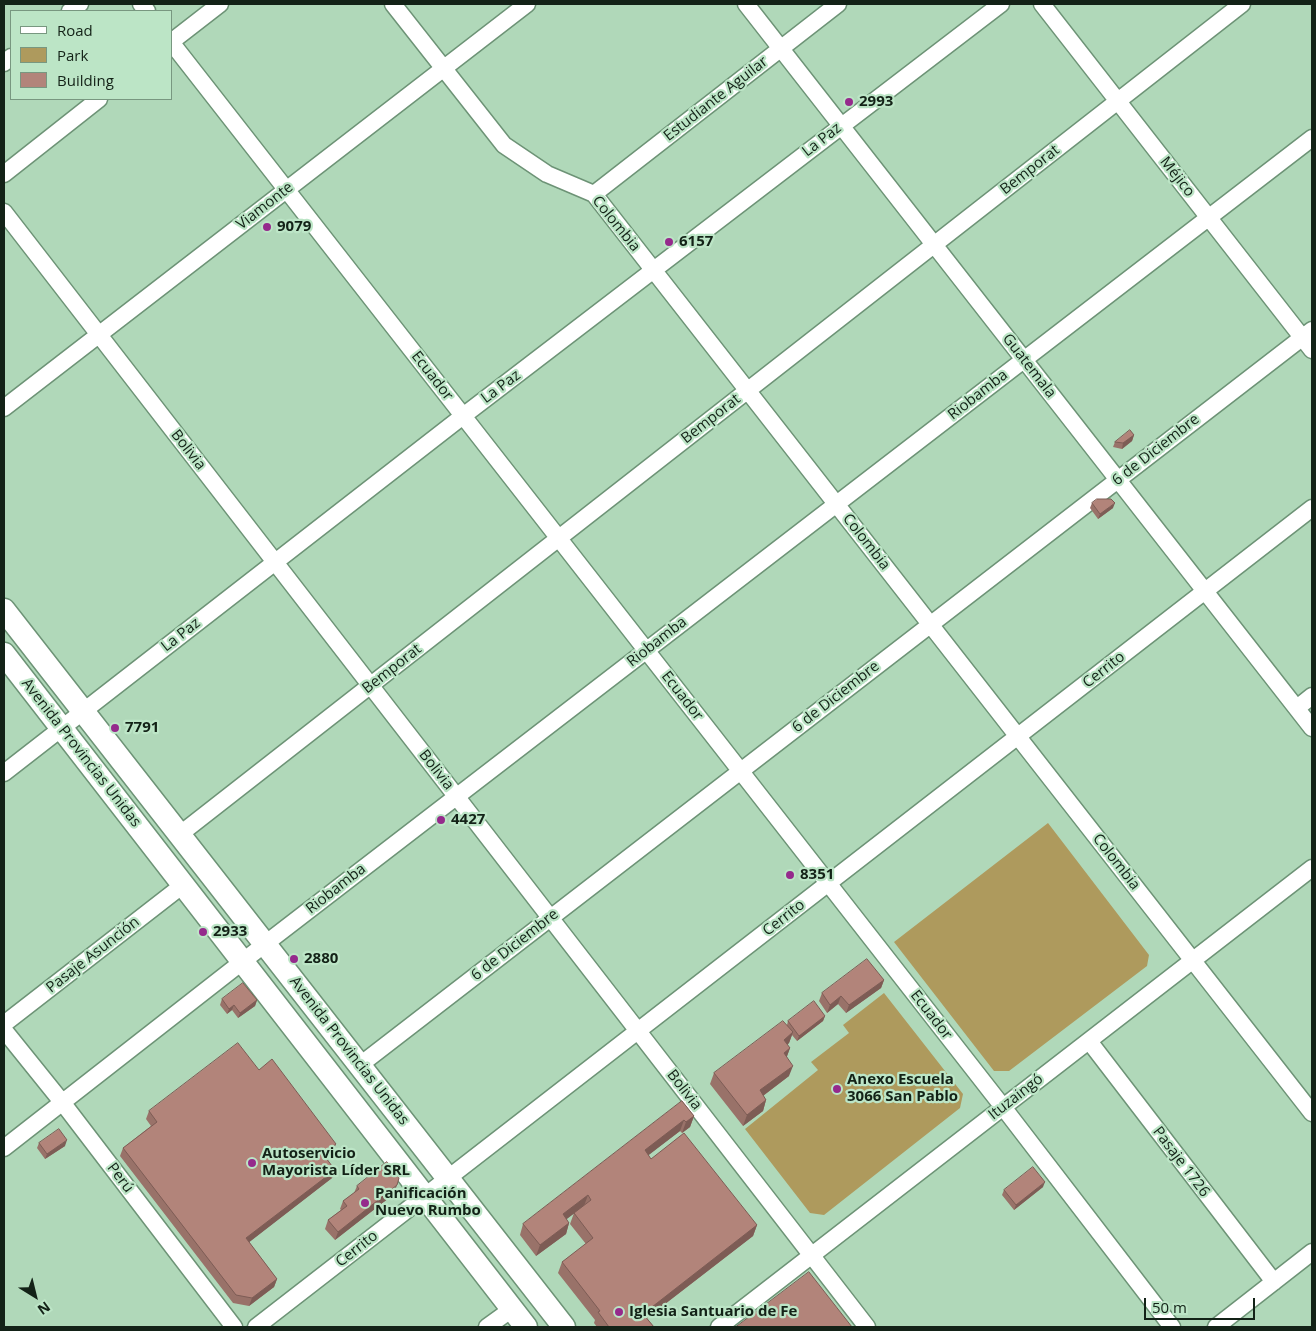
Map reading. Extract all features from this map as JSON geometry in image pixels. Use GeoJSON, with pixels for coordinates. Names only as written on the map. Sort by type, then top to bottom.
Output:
{"type":"FeatureCollection","features":[{"type":"Feature","properties":{"kind":"main road","name":"Avenida Provincias Unidas"},"geometry":{"type":"LineString","coordinates":[[4,610],[564,1327]]}},
{"type":"Feature","properties":{"kind":"main road","name":"Avenida Provincias Unidas"},"geometry":{"type":"LineString","coordinates":[[4,654],[526,1327]]}},
{"type":"Feature","properties":{"kind":"street"},"geometry":{"type":"LineString","coordinates":[[172,41],[220,4]]}},
{"type":"Feature","properties":{"kind":"street","name":"Colombia"},"geometry":{"type":"LineString","coordinates":[[394,4],[504,145],[547,174],[594,194],[1312,1113]]}},
{"type":"Feature","properties":{"kind":"street","name":"Viamonte"},"geometry":{"type":"LineString","coordinates":[[4,408],[527,4]]}},
{"type":"Feature","properties":{"kind":"street","name":"Guatemala"},"geometry":{"type":"LineString","coordinates":[[746,4],[1312,728]]}},
{"type":"Feature","properties":{"kind":"street","name":"Estudiante Aguilar"},"geometry":{"type":"LineString","coordinates":[[594,194],[838,4]]}},
{"type":"Feature","properties":{"kind":"street","name":"La Paz"},"geometry":{"type":"LineString","coordinates":[[4,773],[463,416],[1000,4]]}},
{"type":"Feature","properties":{"kind":"street","name":"Méjico"},"geometry":{"type":"LineString","coordinates":[[1042,4],[1209,218],[1309,339]]}},
{"type":"Feature","properties":{"kind":"street","name":"Bemporat"},"geometry":{"type":"LineString","coordinates":[[179,835],[1242,4]]}},
{"type":"Feature","properties":{"kind":"street","name":"Ecuador"},"geometry":{"type":"LineString","coordinates":[[172,43],[1003,1107],[1172,1327]]}},
{"type":"Feature","properties":{"kind":"street"},"geometry":{"type":"LineString","coordinates":[[4,174],[98,100]]}},
{"type":"Feature","properties":{"kind":"street","name":"Riobamba"},"geometry":{"type":"LineString","coordinates":[[4,1148],[456,796],[1312,138]]}},
{"type":"Feature","properties":{"kind":"street","name":"Bolivia"},"geometry":{"type":"LineString","coordinates":[[4,212],[867,1327]]}},
{"type":"Feature","properties":{"kind":"street","name":"6 de Diciembre"},"geometry":{"type":"LineString","coordinates":[[360,1065],[1118,479],[1309,339]]}},
{"type":"Feature","properties":{"kind":"street","name":"Cerrito"},"geometry":{"type":"LineString","coordinates":[[256,1327],[1312,508]]}},
{"type":"Feature","properties":{"kind":"street"},"geometry":{"type":"LineString","coordinates":[[1297,708],[1312,696]]}},
{"type":"Feature","properties":{"kind":"street","name":"Ituzaingó"},"geometry":{"type":"LineString","coordinates":[[719,1327],[1312,868]]}},
{"type":"Feature","properties":{"kind":"street","name":"Pasaje Asunción"},"geometry":{"type":"LineString","coordinates":[[4,1024],[183,885]]}},
{"type":"Feature","properties":{"kind":"street","name":"Perú"},"geometry":{"type":"LineString","coordinates":[[4,1030],[62,1102],[234,1327]]}},
{"type":"Feature","properties":{"kind":"street","name":"Pasaje 1726"},"geometry":{"type":"LineString","coordinates":[[1089,1041],[1274,1282]]}},
{"type":"Feature","properties":{"kind":"street"},"geometry":{"type":"LineString","coordinates":[[1216,1327],[1312,1252]]}},
{"type":"Feature","properties":{"kind":"street"},"geometry":{"type":"LineString","coordinates":[[487,1327],[512,1309]]}},
{"type":"Feature","properties":{"kind":"green space"},"geometry":{"type":"Polygon","coordinates":[[[1048,823],[1149,955],[1147,966],[1009,1071],[994,1071],[894,942],[1048,823]]]}},
{"type":"Feature","properties":{"kind":"green space","name":"Anexo Escuela 3066 San Pablo"},"geometry":{"type":"Polygon","coordinates":[[[884,993],[963,1094],[960,1108],[824,1215],[810,1213],[745,1129],[818,1070],[811,1062],[849,1033],[843,1025],[884,993]]]}},
{"type":"Feature","properties":{"kind":"building"},"geometry":{"type":"Polygon","coordinates":[[[1130,430],[1134,435],[1123,443],[1115,442],[1130,430]]]}},
{"type":"Feature","properties":{"kind":"building"},"geometry":{"type":"Polygon","coordinates":[[[1097,499],[1111,499],[1115,503],[1100,514],[1092,503],[1097,499]]]}},
{"type":"Feature","properties":{"kind":"building"},"geometry":{"type":"Polygon","coordinates":[[[867,959],[884,980],[849,1005],[841,996],[830,1005],[822,993],[867,959]]]}},
{"type":"Feature","properties":{"kind":"building"},"geometry":{"type":"Polygon","coordinates":[[[243,983],[257,1000],[240,1013],[234,1005],[229,1009],[222,999],[243,983]]]}},
{"type":"Feature","properties":{"kind":"building"},"geometry":{"type":"Polygon","coordinates":[[[814,1001],[825,1016],[799,1036],[788,1021],[814,1001]]]}},
{"type":"Feature","properties":{"kind":"building"},"geometry":{"type":"Polygon","coordinates":[[[783,1021],[793,1032],[784,1040],[790,1048],[784,1053],[793,1066],[760,1090],[766,1100],[747,1115],[714,1073],[783,1021]]]}},
{"type":"Feature","properties":{"kind":"building"},"geometry":{"type":"Polygon","coordinates":[[[238,1043],[259,1070],[272,1059],[336,1144],[323,1154],[335,1170],[246,1238],[277,1279],[252,1298],[236,1295],[123,1148],[157,1122],[149,1111],[238,1043]]]}},
{"type":"Feature","properties":{"kind":"building"},"geometry":{"type":"Polygon","coordinates":[[[682,1101],[694,1116],[686,1122],[684,1120],[645,1150],[651,1159],[684,1133],[757,1225],[643,1314],[654,1327],[609,1327],[598,1312],[600,1311],[562,1262],[593,1238],[574,1213],[591,1200],[588,1195],[563,1214],[569,1223],[540,1245],[523,1224],[682,1101]]]}},
{"type":"Feature","properties":{"kind":"building"},"geometry":{"type":"Polygon","coordinates":[[[59,1129],[67,1140],[47,1154],[39,1143],[59,1129]]]}},
{"type":"Feature","properties":{"kind":"building","name":"Panificación Nuevo Rumbo"},"geometry":{"type":"Polygon","coordinates":[[[387,1162],[399,1178],[397,1185],[338,1232],[328,1220],[347,1206],[343,1201],[359,1189],[357,1186],[387,1162]]]}},
{"type":"Feature","properties":{"kind":"building"},"geometry":{"type":"Polygon","coordinates":[[[1033,1167],[1045,1182],[1016,1205],[1004,1190],[1033,1167]]]}},
{"type":"Feature","properties":{"kind":"building"},"geometry":{"type":"Polygon","coordinates":[[[809,1272],[852,1327],[736,1327],[809,1272]]]}},
{"type":"Feature","properties":{"kind":"place","name":"2993"},"geometry":{"type":"Point","coordinates":[849,102]}},
{"type":"Feature","properties":{"kind":"place","name":"9079"},"geometry":{"type":"Point","coordinates":[267,227]}},
{"type":"Feature","properties":{"kind":"place","name":"6157"},"geometry":{"type":"Point","coordinates":[669,242]}},
{"type":"Feature","properties":{"kind":"place","name":"7791"},"geometry":{"type":"Point","coordinates":[115,728]}},
{"type":"Feature","properties":{"kind":"place","name":"4427"},"geometry":{"type":"Point","coordinates":[441,820]}},
{"type":"Feature","properties":{"kind":"place","name":"8351"},"geometry":{"type":"Point","coordinates":[790,875]}},
{"type":"Feature","properties":{"kind":"place","name":"2933"},"geometry":{"type":"Point","coordinates":[203,932]}},
{"type":"Feature","properties":{"kind":"place","name":"2880"},"geometry":{"type":"Point","coordinates":[294,959]}},
{"type":"Feature","properties":{"kind":"place","name":"Anexo Escuela 3066 San Pablo"},"geometry":{"type":"Point","coordinates":[837,1089]}},
{"type":"Feature","properties":{"kind":"place","name":"Autoservicio Mayorista Líder SRL"},"geometry":{"type":"Point","coordinates":[252,1163]}},
{"type":"Feature","properties":{"kind":"place","name":"Panificación Nuevo Rumbo"},"geometry":{"type":"Point","coordinates":[365,1203]}},
{"type":"Feature","properties":{"kind":"place","name":"Iglesia Santuario de Fe"},"geometry":{"type":"Point","coordinates":[619,1312]}}]}
